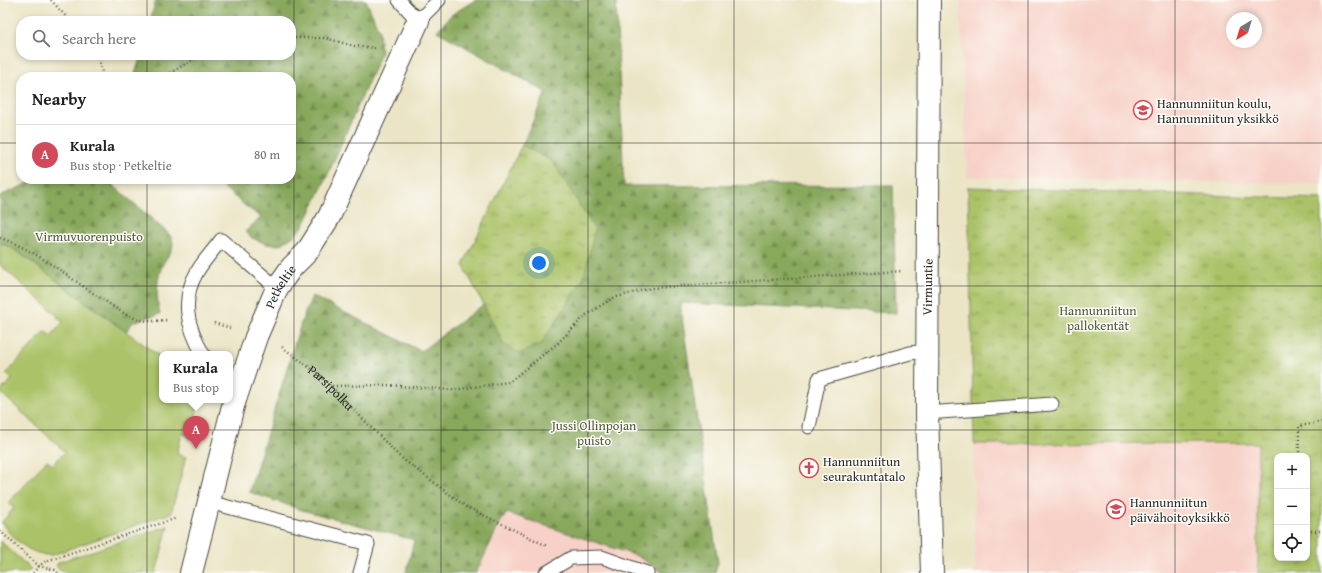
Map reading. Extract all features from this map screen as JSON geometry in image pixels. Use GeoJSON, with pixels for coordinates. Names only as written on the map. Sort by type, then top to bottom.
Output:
{"type":"FeatureCollection","features":[{"type":"Feature","properties":{"kind":"street","name":"Virmuntie"},"geometry":{"type":"LineString","coordinates":[[928,0],[927,413],[932,573]]}},
{"type":"Feature","properties":{"kind":"street","name":"Petkeltie"},"geometry":{"type":"LineString","coordinates":[[233,398],[256,337],[277,288],[291,268],[307,252],[329,217],[418,21]]}},
{"type":"Feature","properties":{"kind":"street","name":"Petkeltie"},"geometry":{"type":"LineString","coordinates":[[191,573],[209,502],[231,403]]}},
{"type":"Feature","properties":{"kind":"lane"},"geometry":{"type":"LineString","coordinates":[[399,0],[418,21],[439,0]]}},
{"type":"Feature","properties":{"kind":"lane"},"geometry":{"type":"LineString","coordinates":[[201,351],[194,338],[187,314],[187,301],[196,273],[221,240],[277,288]]}},
{"type":"Feature","properties":{"kind":"lane"},"geometry":{"type":"LineString","coordinates":[[809,427],[819,379],[910,354],[927,351]]}},
{"type":"Feature","properties":{"kind":"lane"},"geometry":{"type":"LineString","coordinates":[[927,413],[1052,404]]}},
{"type":"Feature","properties":{"kind":"lane"},"geometry":{"type":"LineString","coordinates":[[209,502],[368,544],[360,573]]}},
{"type":"Feature","properties":{"kind":"lane"},"geometry":{"type":"LineString","coordinates":[[546,573],[571,558],[602,557],[647,573]]}},
{"type":"Feature","properties":{"kind":"path"},"geometry":{"type":"LineString","coordinates":[[51,0],[65,16]]}},
{"type":"Feature","properties":{"kind":"path"},"geometry":{"type":"LineString","coordinates":[[296,38],[325,38],[354,46],[404,50]]}},
{"type":"Feature","properties":{"kind":"path"},"geometry":{"type":"LineString","coordinates":[[99,60],[102,72]]}},
{"type":"Feature","properties":{"kind":"path"},"geometry":{"type":"LineString","coordinates":[[173,72],[193,60]]}},
{"type":"Feature","properties":{"kind":"path"},"geometry":{"type":"LineString","coordinates":[[0,238],[16,243],[45,260],[75,282],[126,314],[138,319],[154,321],[171,319],[187,314]]}},
{"type":"Feature","properties":{"kind":"path"},"geometry":{"type":"LineString","coordinates":[[332,386],[386,384],[452,390],[509,382],[558,343],[586,315],[613,298],[651,288],[908,271]]}},
{"type":"Feature","properties":{"kind":"path","name":"Parsipolku"},"geometry":{"type":"LineString","coordinates":[[187,314],[282,347],[322,376],[399,456],[465,506],[571,558]]}},
{"type":"Feature","properties":{"kind":"path"},"geometry":{"type":"LineString","coordinates":[[1299,453],[1299,426],[1322,422]]}},
{"type":"Feature","properties":{"kind":"path"},"geometry":{"type":"LineString","coordinates":[[33,573],[46,561],[178,517]]}},
{"type":"Feature","properties":{"kind":"path"},"geometry":{"type":"LineString","coordinates":[[1310,531],[1322,531]]}},
{"type":"Feature","properties":{"kind":"path"},"geometry":{"type":"LineString","coordinates":[[0,532],[39,566],[55,570],[58,573]]}},
{"type":"Feature","properties":{"kind":"shaded area","name":"Hannunniitun koulu, Hannunniitun yksikkö"},"geometry":{"type":"Polygon","coordinates":[[[960,0],[1322,0],[1322,184],[967,177],[960,0]]]}},
{"type":"Feature","properties":{"kind":"shaded area","name":"Hannunniitun päivähoitoyksikkö"},"geometry":{"type":"Polygon","coordinates":[[[1258,443],[1258,573],[975,573],[974,444],[1258,443]]]}},
{"type":"Feature","properties":{"kind":"shaded area"},"geometry":{"type":"Polygon","coordinates":[[[506,513],[637,556],[664,573],[476,573],[506,513]]]}},
{"type":"Feature","properties":{"kind":"green space"},"geometry":{"type":"Polygon","coordinates":[[[156,0],[366,0],[379,30],[381,53],[304,225],[295,235],[280,245],[267,244],[252,238],[245,232],[261,217],[244,205],[220,184],[296,184],[296,72],[136,72],[139,60],[296,60],[296,16],[151,16],[156,0]]]}},
{"type":"Feature","properties":{"kind":"green space","name":"Jussi Ollinpojan puisto"},"geometry":{"type":"Polygon","coordinates":[[[475,0],[616,0],[624,186],[893,185],[896,313],[680,303],[718,563],[715,573],[664,573],[637,556],[507,513],[500,523],[476,573],[406,573],[414,540],[302,510],[249,492],[301,323],[312,296],[421,351],[484,304],[505,346],[553,162],[522,145],[546,92],[437,31],[451,15],[475,0]]]}},
{"type":"Feature","properties":{"kind":"green space"},"geometry":{"type":"Polygon","coordinates":[[[522,145],[553,162],[595,230],[583,279],[541,344],[520,353],[505,346],[463,265],[522,145]]]}},
{"type":"Feature","properties":{"kind":"green space","name":"Virmuvuorenpuisto"},"geometry":{"type":"Polygon","coordinates":[[[27,184],[112,184],[172,238],[173,247],[163,264],[158,282],[157,295],[160,314],[133,322],[126,332],[17,251],[0,243],[0,196],[27,184]]]}},
{"type":"Feature","properties":{"kind":"green space","name":"Hannunniitun pallokentät"},"geometry":{"type":"Polygon","coordinates":[[[968,187],[1322,199],[1322,573],[1258,573],[1258,443],[974,444],[968,187]]]}},
{"type":"Feature","properties":{"kind":"green space"},"geometry":{"type":"Polygon","coordinates":[[[0,243],[17,251],[159,356],[159,403],[197,403],[197,410],[191,436],[182,434],[177,454],[186,457],[171,513],[52,555],[45,555],[30,550],[16,540],[5,528],[2,522],[14,508],[8,503],[47,460],[52,465],[65,452],[0,392],[12,379],[6,374],[45,331],[51,336],[63,322],[0,265],[0,243]]]}},
{"type":"Feature","properties":{"kind":"green space"},"geometry":{"type":"Polygon","coordinates":[[[168,526],[156,573],[65,573],[56,566],[59,562],[168,526]]]}},
{"type":"Feature","properties":{"kind":"green space"},"geometry":{"type":"Polygon","coordinates":[[[0,541],[31,569],[27,573],[0,573],[0,541]]]}},
{"type":"Feature","properties":{"kind":"place","name":"Hannunniitun koulu, Hannunniitun yksikkö"},"geometry":{"type":"Point","coordinates":[1143,110]}},
{"type":"Feature","properties":{"kind":"place","name":"Kurala"},"geometry":{"type":"Point","coordinates":[196,449]}},
{"type":"Feature","properties":{"kind":"place","name":"Hannunniitun seurakuntatalo"},"geometry":{"type":"Point","coordinates":[809,468]}},
{"type":"Feature","properties":{"kind":"place","name":"Hannunniitun päivähoitoyksikkö"},"geometry":{"type":"Point","coordinates":[1116,509]}}]}
